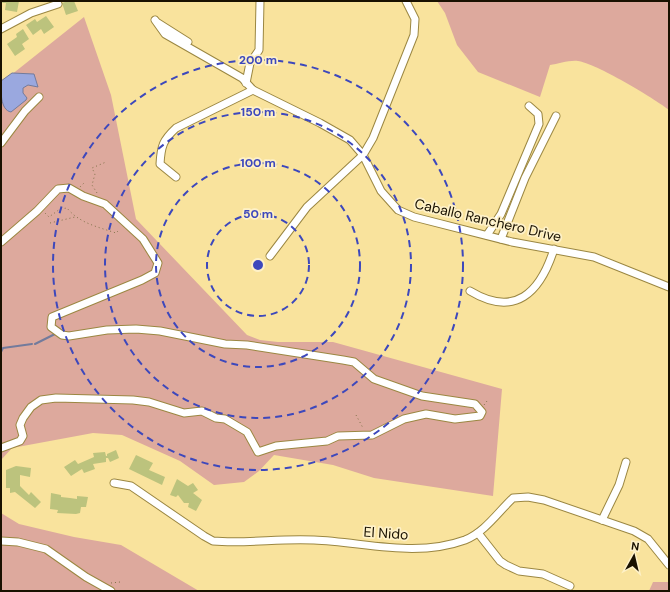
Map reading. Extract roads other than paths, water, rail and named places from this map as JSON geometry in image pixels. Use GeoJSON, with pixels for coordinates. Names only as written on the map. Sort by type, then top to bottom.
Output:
{"type":"FeatureCollection","features":[{"type":"Feature","properties":{"kind":"street"},"geometry":{"type":"LineString","coordinates":[[244,81],[250,64],[259,50],[260,1]]}},
{"type":"Feature","properties":{"kind":"street"},"geometry":{"type":"LineString","coordinates":[[270,256],[307,207],[363,155],[373,138],[414,35],[414,19],[406,1]]}},
{"type":"Feature","properties":{"kind":"street"},"geometry":{"type":"LineString","coordinates":[[1,29],[31,13],[58,4]]}},
{"type":"Feature","properties":{"kind":"street","name":"Caballo Ranchero Drive"},"geometry":{"type":"LineString","coordinates":[[155,20],[165,34],[244,81],[253,90],[339,133],[353,142],[363,155],[381,191],[398,210],[414,217],[501,239],[594,257],[669,287]]}},
{"type":"Feature","properties":{"kind":"street"},"geometry":{"type":"LineString","coordinates":[[176,177],[160,164],[161,148],[168,136],[176,128],[253,90]]}},
{"type":"Feature","properties":{"kind":"street"},"geometry":{"type":"LineString","coordinates":[[1,143],[20,117],[39,96]]}},
{"type":"Feature","properties":{"kind":"street"},"geometry":{"type":"LineString","coordinates":[[487,235],[501,214],[539,124],[538,114],[529,106]]}},
{"type":"Feature","properties":{"kind":"street"},"geometry":{"type":"LineString","coordinates":[[501,239],[525,178],[556,116]]}},
{"type":"Feature","properties":{"kind":"street"},"geometry":{"type":"LineString","coordinates":[[1,242],[40,208],[56,190],[61,187],[69,188],[105,204],[137,232],[150,247],[158,261],[157,270],[150,276],[116,292],[56,314],[52,317],[50,322],[51,327],[55,332],[69,336],[107,330],[136,329],[160,331],[225,344],[247,345],[354,362],[374,378],[422,396],[475,404],[482,411],[480,416],[455,419],[426,414],[420,415],[404,419],[372,435],[338,436],[326,441],[276,446],[258,452],[250,436],[243,428],[225,419],[216,418],[202,412],[184,413],[149,402],[133,400],[56,398],[41,400],[31,407],[20,425],[23,436],[20,441],[1,448]]}},
{"type":"Feature","properties":{"kind":"street"},"geometry":{"type":"LineString","coordinates":[[470,292],[493,302],[502,303],[517,301],[529,293],[540,279],[547,268],[554,249]]}},
{"type":"Feature","properties":{"kind":"street"},"geometry":{"type":"LineString","coordinates":[[602,520],[619,485],[626,462]]}},
{"type":"Feature","properties":{"kind":"street","name":"El Nido"},"geometry":{"type":"LineString","coordinates":[[114,483],[131,486],[213,541],[315,540],[404,548],[446,544],[465,540],[478,533],[513,498],[528,497],[544,500],[634,531],[648,539],[669,565]]}},
{"type":"Feature","properties":{"kind":"street"},"geometry":{"type":"LineString","coordinates":[[478,533],[500,561],[506,565],[519,571],[542,574],[570,586]]}},
{"type":"Feature","properties":{"kind":"street"},"geometry":{"type":"LineString","coordinates":[[1,541],[18,542],[46,549],[56,554],[86,577],[109,589]]}},
{"type":"Feature","properties":{"kind":"water"},"geometry":{"type":"Polygon","coordinates":[[[12,73],[34,74],[38,87],[28,85],[23,88],[23,93],[27,98],[26,100],[11,112],[7,111],[3,104],[1,95],[1,81],[12,73]]]}},
{"type":"Feature","properties":{"kind":"waterway"},"geometry":{"type":"LineString","coordinates":[[35,344],[55,334]]}},
{"type":"Feature","properties":{"kind":"waterway"},"geometry":{"type":"LineString","coordinates":[[1,352],[3,348],[32,344]]}}]}
